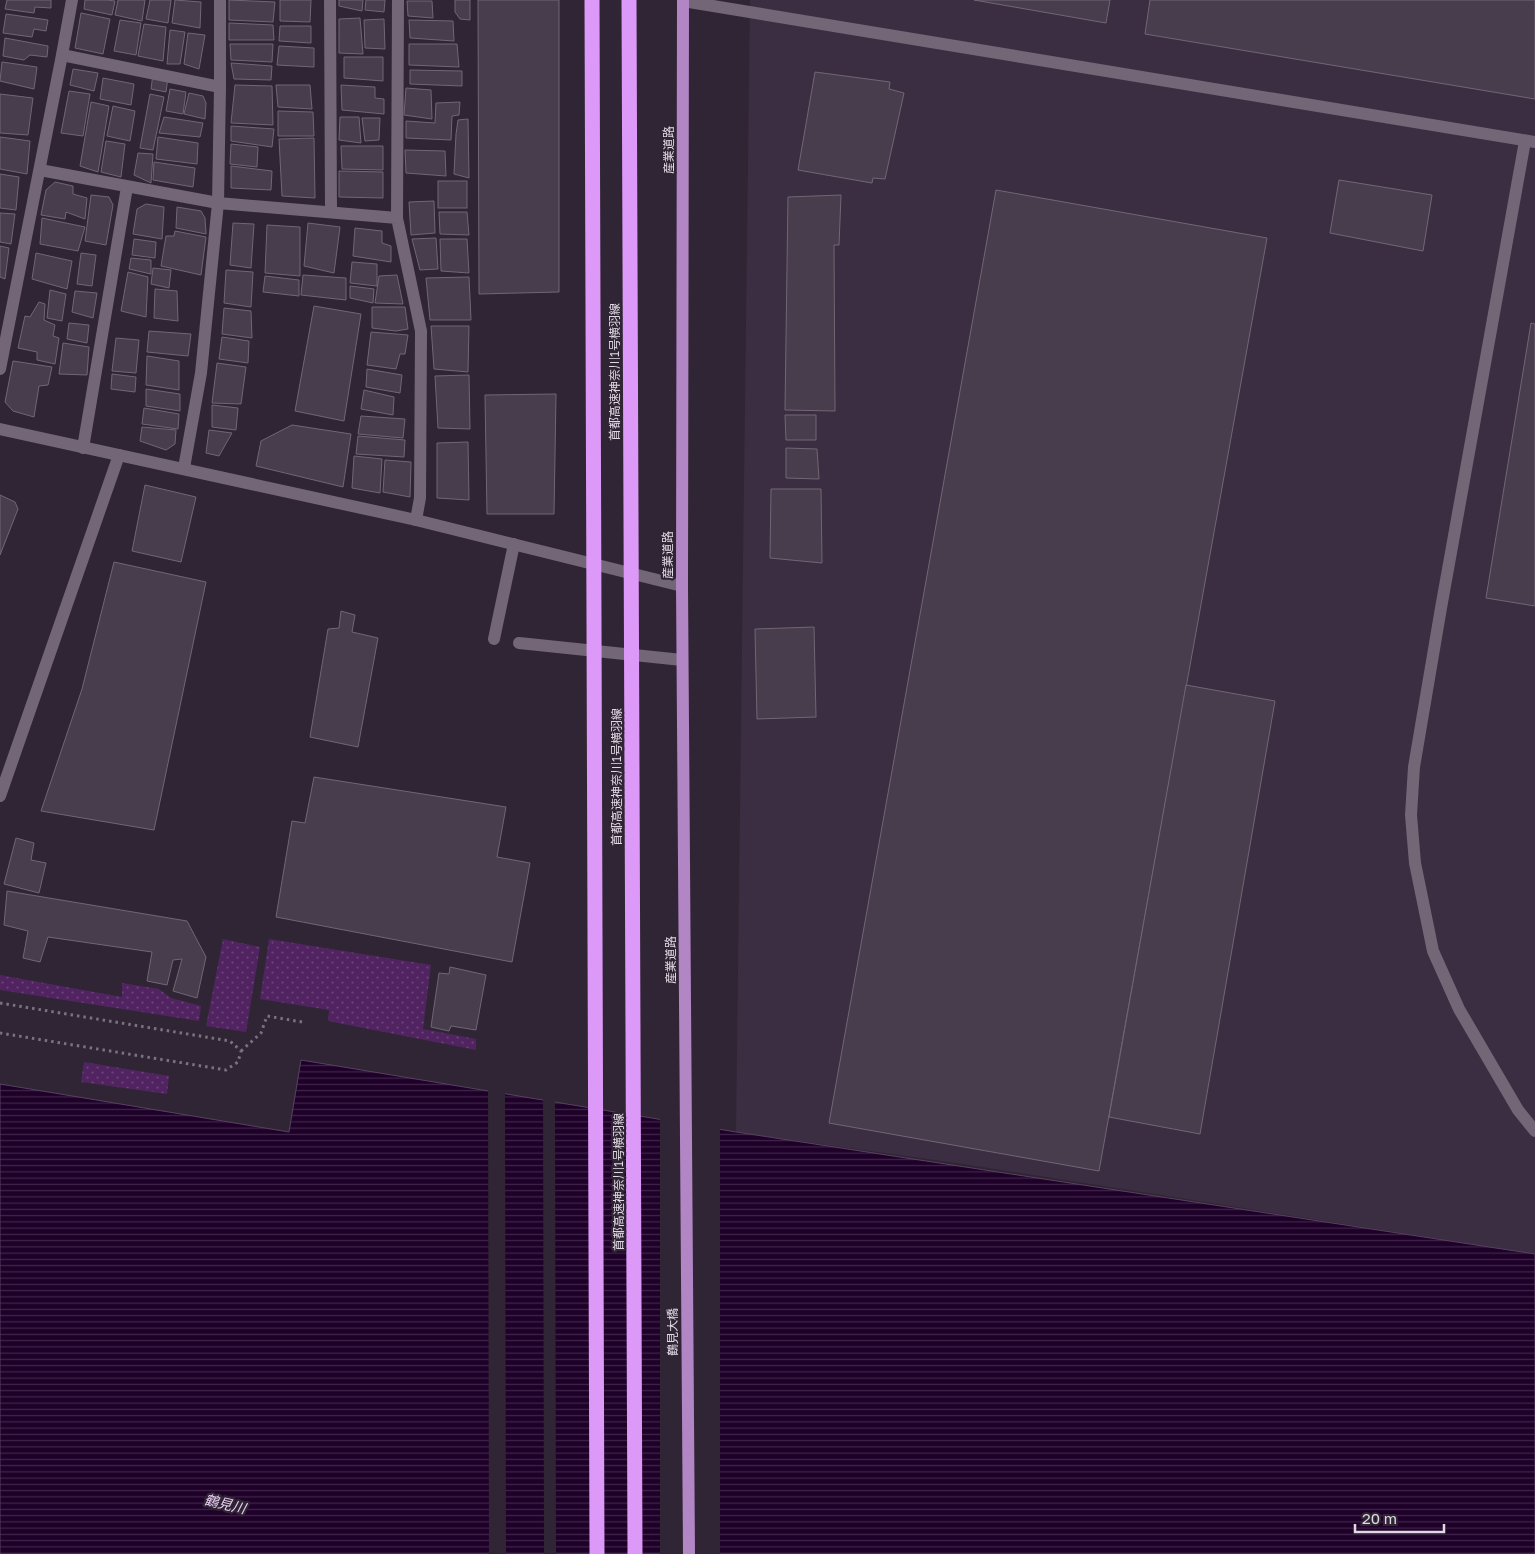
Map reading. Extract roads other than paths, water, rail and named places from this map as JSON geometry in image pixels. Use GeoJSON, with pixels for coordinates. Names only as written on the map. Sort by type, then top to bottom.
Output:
{"type":"FeatureCollection","features":[{"type":"Feature","properties":{"kind":"highway","name":"首都高速神奈川1号横羽線"},"geometry":{"type":"LineString","coordinates":[[592,0],[597,1554]]}},
{"type":"Feature","properties":{"kind":"highway","name":"首都高速神奈川1号横羽線"},"geometry":{"type":"LineString","coordinates":[[629,0],[635,1554]]}},
{"type":"Feature","properties":{"kind":"main road","name":"産業道路"},"geometry":{"type":"LineString","coordinates":[[683,1],[682,660],[686,1109]]}},
{"type":"Feature","properties":{"kind":"main road","name":"鶴見大橋"},"geometry":{"type":"LineString","coordinates":[[686,1109],[688,1554]]}},
{"type":"Feature","properties":{"kind":"street"},"geometry":{"type":"LineString","coordinates":[[0,369],[72,0]]}},
{"type":"Feature","properties":{"kind":"street"},"geometry":{"type":"LineString","coordinates":[[184,468],[201,374],[218,203],[220,0]]}},
{"type":"Feature","properties":{"kind":"street"},"geometry":{"type":"LineString","coordinates":[[330,0],[331,212]]}},
{"type":"Feature","properties":{"kind":"street"},"geometry":{"type":"LineString","coordinates":[[398,0],[397,218],[421,331],[420,498],[416,520]]}},
{"type":"Feature","properties":{"kind":"street"},"geometry":{"type":"LineString","coordinates":[[683,1],[718,4],[1530,141],[1440,608],[1414,767],[1411,815],[1415,863],[1433,951],[1459,1009],[1518,1110],[1535,1131]]}},
{"type":"Feature","properties":{"kind":"street"},"geometry":{"type":"LineString","coordinates":[[62,55],[220,87]]}},
{"type":"Feature","properties":{"kind":"street"},"geometry":{"type":"LineString","coordinates":[[40,170],[218,203],[397,218]]}},
{"type":"Feature","properties":{"kind":"street"},"geometry":{"type":"LineString","coordinates":[[83,448],[127,187]]}},
{"type":"Feature","properties":{"kind":"street"},"geometry":{"type":"LineString","coordinates":[[0,429],[416,520],[682,586]]}},
{"type":"Feature","properties":{"kind":"street"},"geometry":{"type":"LineString","coordinates":[[0,796],[119,455]]}},
{"type":"Feature","properties":{"kind":"street"},"geometry":{"type":"LineString","coordinates":[[494,639],[514,544]]}},
{"type":"Feature","properties":{"kind":"street"},"geometry":{"type":"LineString","coordinates":[[519,643],[682,660]]}},
{"type":"Feature","properties":{"kind":"water","name":"鶴見川"},"geometry":{"type":"Polygon","coordinates":[[[301,1060],[736,1132],[1535,1254],[1535,1554],[0,1554],[0,1084],[289,1132],[301,1060]]]}}]}
